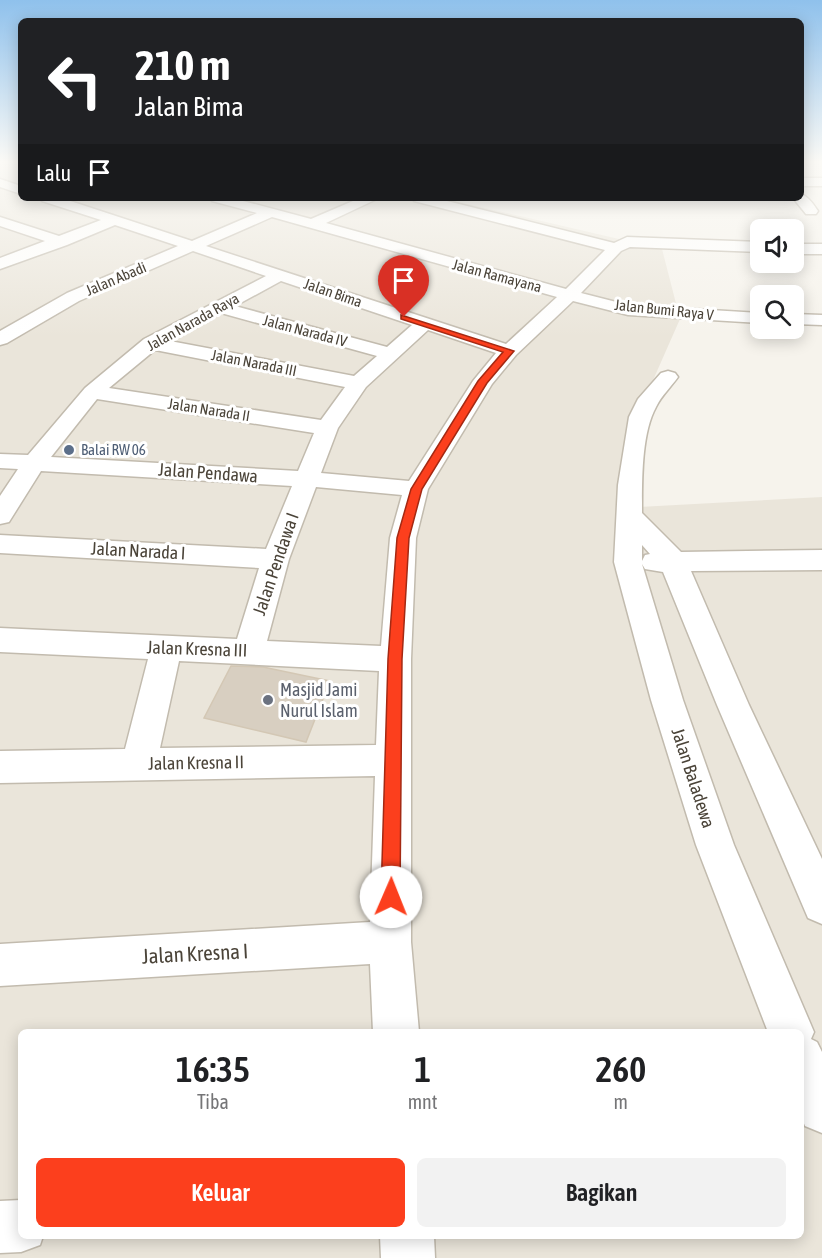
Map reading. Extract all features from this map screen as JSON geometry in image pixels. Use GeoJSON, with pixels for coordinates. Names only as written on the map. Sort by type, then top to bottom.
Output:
{"type":"FeatureCollection","features":[{"type":"Feature","properties":{"kind":"street"},"geometry":{"type":"LineString","coordinates":[[4,260],[62,242],[115,220]]}},
{"type":"Feature","properties":{"kind":"street","name":"Jalan Bima"},"geometry":{"type":"LineString","coordinates":[[115,220],[509,351]]}},
{"type":"Feature","properties":{"kind":"street","name":"Jalan Abadi"},"geometry":{"type":"LineString","coordinates":[[0,339],[73,297],[255,220]]}},
{"type":"Feature","properties":{"kind":"street","name":"Jalan Ramayana"},"geometry":{"type":"LineString","coordinates":[[296,220],[569,296]]}},
{"type":"Feature","properties":{"kind":"street"},"geometry":{"type":"LineString","coordinates":[[312,224],[322,220]]}},
{"type":"Feature","properties":{"kind":"street"},"geometry":{"type":"LineString","coordinates":[[507,220],[616,248]]}},
{"type":"Feature","properties":{"kind":"street"},"geometry":{"type":"LineString","coordinates":[[0,221],[62,242]]}},
{"type":"Feature","properties":{"kind":"street"},"geometry":{"type":"LineString","coordinates":[[396,1029],[390,942],[395,659],[403,538],[416,489],[483,381],[509,351],[569,296],[616,248],[627,242],[750,247]]}},
{"type":"Feature","properties":{"kind":"street"},"geometry":{"type":"LineString","coordinates":[[804,249],[822,249]]}},
{"type":"Feature","properties":{"kind":"street","name":"Jalan Narada Raya"},"geometry":{"type":"LineString","coordinates":[[0,516],[35,462],[92,392],[151,343],[280,275]]}},
{"type":"Feature","properties":{"kind":"street","name":"Jalan Bumi Raya V"},"geometry":{"type":"LineString","coordinates":[[569,296],[628,310],[750,317]]}},
{"type":"Feature","properties":{"kind":"street","name":"Jalan Narada IV"},"geometry":{"type":"LineString","coordinates":[[218,307],[392,354]]}},
{"type":"Feature","properties":{"kind":"street"},"geometry":{"type":"LineString","coordinates":[[804,319],[822,320]]}},
{"type":"Feature","properties":{"kind":"street","name":"Jalan Pendawa I"},"geometry":{"type":"LineString","coordinates":[[249,650],[275,559],[327,428],[358,383],[424,324]]}},
{"type":"Feature","properties":{"kind":"street"},"geometry":{"type":"LineString","coordinates":[[287,369],[327,336]]}},
{"type":"Feature","properties":{"kind":"street","name":"Jalan Narada III"},"geometry":{"type":"LineString","coordinates":[[151,343],[358,383]]}},
{"type":"Feature","properties":{"kind":"street","name":"Jalan Baladewa"},"geometry":{"type":"LineString","coordinates":[[668,377],[646,404],[640,417],[634,447],[628,562],[667,700],[715,845],[789,1029]]}},
{"type":"Feature","properties":{"kind":"street","name":"Jalan Narada II"},"geometry":{"type":"LineString","coordinates":[[92,392],[327,428]]}},
{"type":"Feature","properties":{"kind":"street","name":"Jalan Pendawa"},"geometry":{"type":"LineString","coordinates":[[0,461],[307,479],[416,489]]}},
{"type":"Feature","properties":{"kind":"street"},"geometry":{"type":"LineString","coordinates":[[630,516],[673,561],[733,705],[822,904]]}},
{"type":"Feature","properties":{"kind":"street","name":"Jalan Narada I"},"geometry":{"type":"LineString","coordinates":[[0,544],[275,559]]}},
{"type":"Feature","properties":{"kind":"street"},"geometry":{"type":"LineString","coordinates":[[628,562],[822,560]]}},
{"type":"Feature","properties":{"kind":"street","name":"Jalan Kresna III"},"geometry":{"type":"LineString","coordinates":[[0,640],[166,649],[249,650],[395,659]]}},
{"type":"Feature","properties":{"kind":"street"},"geometry":{"type":"LineString","coordinates":[[139,764],[166,649]]}},
{"type":"Feature","properties":{"kind":"street","name":"Jalan Kresna II"},"geometry":{"type":"LineString","coordinates":[[0,766],[393,760]]}},
{"type":"Feature","properties":{"kind":"street","name":"Jalan Kresna I"},"geometry":{"type":"LineString","coordinates":[[0,965],[390,942]]}},
{"type":"Feature","properties":{"kind":"street"},"geometry":{"type":"LineString","coordinates":[[804,1065],[822,1109]]}},
{"type":"Feature","properties":{"kind":"street"},"geometry":{"type":"LineString","coordinates":[[0,1227],[18,1226]]}},
{"type":"Feature","properties":{"kind":"street"},"geometry":{"type":"LineString","coordinates":[[407,1239],[408,1258]]}},
{"type":"Feature","properties":{"kind":"shaded area"},"geometry":{"type":"Polygon","coordinates":[[[0,220],[536,220],[662,249],[680,319],[635,421],[639,507],[822,497],[822,1258],[0,1258],[0,220]]]}},
{"type":"Feature","properties":{"kind":"building","name":"Masjid Jami Nurul Islam"},"geometry":{"type":"Polygon","coordinates":[[[231,666],[263,667],[330,681],[306,742],[204,718],[231,666]]]}},
{"type":"Feature","properties":{"kind":"place","name":"Balai RW 06"},"geometry":{"type":"Point","coordinates":[69,450]}},
{"type":"Feature","properties":{"kind":"place","name":"Masjid Jami Nurul Islam"},"geometry":{"type":"Point","coordinates":[268,700]}},
{"type":"Feature","properties":{"kind":"route"},"geometry":{"type":"LineString","coordinates":[[391,897],[395,659],[403,538],[416,489],[483,381],[509,351],[404,317]]}}]}
